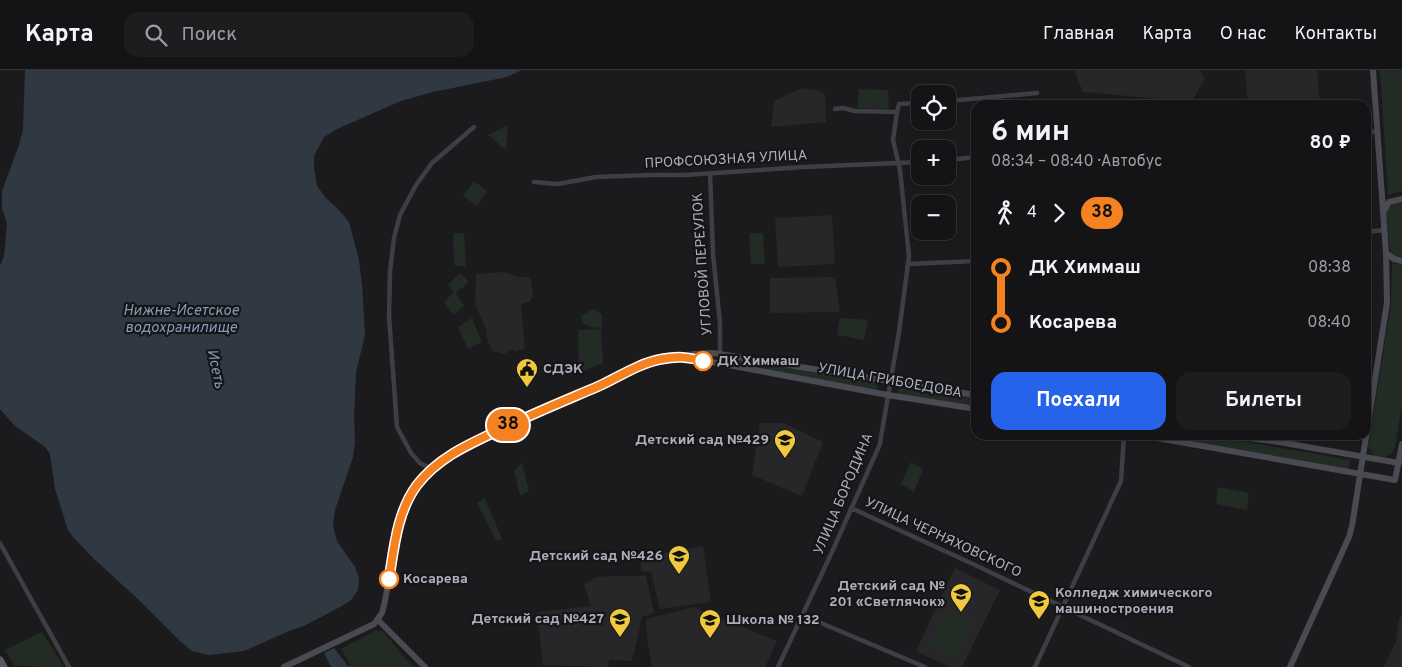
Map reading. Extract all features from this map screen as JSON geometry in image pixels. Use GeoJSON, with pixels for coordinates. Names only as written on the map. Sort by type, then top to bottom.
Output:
{"type":"FeatureCollection","features":[{"type":"Feature","properties":{"kind":"main road"},"geometry":{"type":"LineString","coordinates":[[1371,396],[1387,303],[1386,253],[1373,70]]}},
{"type":"Feature","properties":{"kind":"main road"},"geometry":{"type":"LineString","coordinates":[[1383,212],[1389,202],[1402,199]]}},
{"type":"Feature","properties":{"kind":"main road"},"geometry":{"type":"LineString","coordinates":[[1386,253],[1402,262]]}},
{"type":"Feature","properties":{"kind":"main road","name":"УЛИЦА ГРИБОЕДОВА"},"geometry":{"type":"LineString","coordinates":[[378,620],[385,601],[395,542],[402,514],[417,486],[431,469],[460,449],[513,423],[651,362],[709,352],[971,394]]}},
{"type":"Feature","properties":{"kind":"main road","name":"УЛИЦА ГРИБОЕДОВА"},"geometry":{"type":"LineString","coordinates":[[681,356],[888,395],[971,407]]}},
{"type":"Feature","properties":{"kind":"main road"},"geometry":{"type":"LineString","coordinates":[[1168,440],[1399,480],[1402,444]]}},
{"type":"Feature","properties":{"kind":"main road"},"geometry":{"type":"LineString","coordinates":[[1258,440],[1363,456],[1400,464]]}},
{"type":"Feature","properties":{"kind":"main road"},"geometry":{"type":"LineString","coordinates":[[1290,667],[1349,537],[1362,474],[1365,440]]}},
{"type":"Feature","properties":{"kind":"main road"},"geometry":{"type":"LineString","coordinates":[[284,667],[339,642],[374,624],[378,620],[425,667]]}},
{"type":"Feature","properties":{"kind":"main road"},"geometry":{"type":"LineString","coordinates":[[0,660],[4,667]]}},
{"type":"Feature","properties":{"kind":"street"},"geometry":{"type":"LineString","coordinates":[[956,100],[1037,93]]}},
{"type":"Feature","properties":{"kind":"street"},"geometry":{"type":"LineString","coordinates":[[835,109],[897,112],[899,104],[911,103]]}},
{"type":"Feature","properties":{"kind":"street","name":"УЛИЦА БОРОДИНА"},"geometry":{"type":"LineString","coordinates":[[778,667],[880,444],[889,380],[899,332],[909,256],[899,164],[893,140],[897,112]]}},
{"type":"Feature","properties":{"kind":"street"},"geometry":{"type":"LineString","coordinates":[[431,469],[420,463],[411,453],[397,427],[389,316],[390,272],[394,238],[400,215],[416,185],[432,163],[474,127]]}},
{"type":"Feature","properties":{"kind":"street"},"geometry":{"type":"LineString","coordinates":[[1371,132],[1378,132]]}},
{"type":"Feature","properties":{"kind":"street"},"geometry":{"type":"LineString","coordinates":[[956,159],[971,158]]}},
{"type":"Feature","properties":{"kind":"street","name":"ПРОФСОЮЗНАЯ УЛИЦА"},"geometry":{"type":"LineString","coordinates":[[534,182],[558,184],[596,177],[911,163]]}},
{"type":"Feature","properties":{"kind":"street","name":"УГЛОВОЙ ПЕРЕУЛОК"},"geometry":{"type":"LineString","coordinates":[[710,173],[713,254],[720,323],[720,354]]}},
{"type":"Feature","properties":{"kind":"street"},"geometry":{"type":"LineString","coordinates":[[1371,231],[1384,230]]}},
{"type":"Feature","properties":{"kind":"street"},"geometry":{"type":"LineString","coordinates":[[908,264],[971,261]]}},
{"type":"Feature","properties":{"kind":"street"},"geometry":{"type":"LineString","coordinates":[[1035,667],[1121,481],[1124,440]]}},
{"type":"Feature","properties":{"kind":"street","name":"УЛИЦА ЧЕРНЯХОВСКОГО"},"geometry":{"type":"LineString","coordinates":[[851,508],[1189,667]]}},
{"type":"Feature","properties":{"kind":"street"},"geometry":{"type":"LineString","coordinates":[[0,543],[69,667]]}},
{"type":"Feature","properties":{"kind":"street"},"geometry":{"type":"LineString","coordinates":[[802,615],[925,667]]}},
{"type":"Feature","properties":{"kind":"shaded area"},"geometry":{"type":"Polygon","coordinates":[[[1074,70],[1199,70],[1205,78],[1193,100],[1170,100],[1083,92],[1074,70]]]}},
{"type":"Feature","properties":{"kind":"shaded area"},"geometry":{"type":"Polygon","coordinates":[[[1245,70],[1317,70],[1320,100],[1248,100],[1245,70]]]}},
{"type":"Feature","properties":{"kind":"shaded area"},"geometry":{"type":"Polygon","coordinates":[[[1380,70],[1402,70],[1402,191],[1388,195],[1380,70]]]}},
{"type":"Feature","properties":{"kind":"shaded area"},"geometry":{"type":"Polygon","coordinates":[[[802,88],[820,91],[825,95],[826,122],[771,127],[774,101],[802,88]]]}},
{"type":"Feature","properties":{"kind":"shaded area"},"geometry":{"type":"Polygon","coordinates":[[[859,89],[888,90],[889,109],[857,108],[859,89]]]}},
{"type":"Feature","properties":{"kind":"shaded area"},"geometry":{"type":"Polygon","coordinates":[[[508,125],[506,150],[488,135],[508,125]]]}},
{"type":"Feature","properties":{"kind":"shaded area"},"geometry":{"type":"Polygon","coordinates":[[[474,181],[487,191],[477,206],[463,196],[474,181]]]}},
{"type":"Feature","properties":{"kind":"shaded area"},"geometry":{"type":"Polygon","coordinates":[[[1402,203],[1402,258],[1398,258],[1390,250],[1386,211],[1389,206],[1402,203]]]}},
{"type":"Feature","properties":{"kind":"shaded area"},"geometry":{"type":"Polygon","coordinates":[[[832,215],[835,264],[778,267],[775,218],[832,215]]]}},
{"type":"Feature","properties":{"kind":"shaded area"},"geometry":{"type":"Polygon","coordinates":[[[453,233],[464,233],[466,267],[454,265],[453,233]]]}},
{"type":"Feature","properties":{"kind":"shaded area"},"geometry":{"type":"Polygon","coordinates":[[[749,233],[763,233],[765,264],[751,264],[749,233]]]}},
{"type":"Feature","properties":{"kind":"shaded area"},"geometry":{"type":"Polygon","coordinates":[[[1392,263],[1402,265],[1402,405],[1395,448],[1392,453],[1385,457],[1374,455],[1368,446],[1369,440],[1371,440],[1371,428],[1391,305],[1392,263]]]}},
{"type":"Feature","properties":{"kind":"shaded area"},"geometry":{"type":"Polygon","coordinates":[[[505,272],[518,277],[531,277],[533,296],[530,302],[521,304],[525,348],[515,352],[514,349],[504,354],[492,351],[486,336],[487,331],[475,304],[476,274],[505,272]]]}},
{"type":"Feature","properties":{"kind":"shaded area"},"geometry":{"type":"Polygon","coordinates":[[[460,273],[469,282],[456,293],[464,306],[453,315],[444,302],[454,292],[448,285],[460,273]]]}},
{"type":"Feature","properties":{"kind":"shaded area"},"geometry":{"type":"Polygon","coordinates":[[[835,277],[840,312],[770,313],[770,278],[835,277]]]}},
{"type":"Feature","properties":{"kind":"shaded area"},"geometry":{"type":"Polygon","coordinates":[[[593,309],[602,314],[602,328],[583,324],[581,316],[593,309]]]}},
{"type":"Feature","properties":{"kind":"shaded area"},"geometry":{"type":"Polygon","coordinates":[[[472,318],[482,342],[468,349],[458,327],[472,318]]]}},
{"type":"Feature","properties":{"kind":"shaded area"},"geometry":{"type":"Polygon","coordinates":[[[840,318],[868,320],[864,340],[837,335],[840,318]]]}},
{"type":"Feature","properties":{"kind":"shaded area"},"geometry":{"type":"Polygon","coordinates":[[[601,329],[603,363],[579,373],[578,330],[601,329]]]}},
{"type":"Feature","properties":{"kind":"shaded area"},"geometry":{"type":"Polygon","coordinates":[[[733,359],[878,381],[877,390],[732,364],[733,359]]]}},
{"type":"Feature","properties":{"kind":"shaded area"},"geometry":{"type":"Polygon","coordinates":[[[899,385],[971,397],[971,406],[898,394],[899,385]]]}},
{"type":"Feature","properties":{"kind":"shaded area","name":"Детский сад №429"},"geometry":{"type":"Polygon","coordinates":[[[760,423],[783,423],[823,442],[802,496],[752,475],[760,423]]]}},
{"type":"Feature","properties":{"kind":"shaded area"},"geometry":{"type":"Polygon","coordinates":[[[1184,440],[1236,440],[1350,460],[1349,469],[1184,440]]]}},
{"type":"Feature","properties":{"kind":"shaded area"},"geometry":{"type":"Polygon","coordinates":[[[911,462],[923,469],[914,492],[901,484],[911,462]]]}},
{"type":"Feature","properties":{"kind":"shaded area"},"geometry":{"type":"Polygon","coordinates":[[[522,463],[529,491],[520,496],[514,471],[522,463]]]}},
{"type":"Feature","properties":{"kind":"shaded area"},"geometry":{"type":"Polygon","coordinates":[[[1218,487],[1249,493],[1247,510],[1216,504],[1218,487]]]}},
{"type":"Feature","properties":{"kind":"shaded area"},"geometry":{"type":"Polygon","coordinates":[[[485,498],[502,539],[496,541],[477,503],[485,498]]]}},
{"type":"Feature","properties":{"kind":"shaded area","name":"Детский сад №426"},"geometry":{"type":"Polygon","coordinates":[[[703,546],[711,602],[660,609],[651,572],[641,571],[641,557],[703,546]]]}},
{"type":"Feature","properties":{"kind":"shaded area","name":"Детский сад № 201 «Светлячок»"},"geometry":{"type":"Polygon","coordinates":[[[955,568],[1000,590],[962,667],[949,667],[916,651],[955,568]]]}},
{"type":"Feature","properties":{"kind":"shaded area"},"geometry":{"type":"Polygon","coordinates":[[[646,576],[654,613],[642,617],[632,661],[609,660],[608,667],[543,665],[537,612],[591,606],[584,585],[596,577],[646,576]]]}},
{"type":"Feature","properties":{"kind":"shaded area","name":"Школа № 132"},"geometry":{"type":"Polygon","coordinates":[[[694,607],[777,641],[765,667],[652,667],[646,619],[694,607]]]}},
{"type":"Feature","properties":{"kind":"shaded area"},"geometry":{"type":"Polygon","coordinates":[[[946,610],[975,624],[958,658],[929,644],[946,610]]]}},
{"type":"Feature","properties":{"kind":"shaded area"},"geometry":{"type":"Polygon","coordinates":[[[1402,614],[1402,667],[1384,667],[1396,641],[1399,619],[1402,614]]]}},
{"type":"Feature","properties":{"kind":"shaded area"},"geometry":{"type":"Polygon","coordinates":[[[376,630],[384,632],[404,657],[415,667],[352,667],[341,649],[376,630]]]}},
{"type":"Feature","properties":{"kind":"shaded area"},"geometry":{"type":"Polygon","coordinates":[[[42,632],[64,667],[15,666],[5,650],[42,632]]]}},
{"type":"Feature","properties":{"kind":"water","name":"Нижне-Исетское водохранилище"},"geometry":{"type":"Polygon","coordinates":[[[25,70],[522,70],[507,77],[433,92],[401,101],[337,129],[324,137],[314,156],[317,186],[349,222],[359,260],[362,284],[365,334],[356,373],[355,442],[353,457],[335,510],[333,526],[337,541],[355,567],[359,578],[358,590],[351,600],[342,606],[304,626],[244,651],[209,655],[192,651],[92,557],[68,530],[55,489],[50,454],[45,447],[15,426],[0,409],[0,266],[4,256],[7,224],[2,208],[2,191],[23,130],[25,70]]]}},
{"type":"Feature","properties":{"kind":"water"},"geometry":{"type":"Polygon","coordinates":[[[334,648],[348,666],[351,665],[352,667],[331,667],[324,653],[334,648]]]}},
{"type":"Feature","properties":{"kind":"bus line","name":"38"},"geometry":{"type":"LineString","coordinates":[[389,579],[402,514],[417,486],[431,469],[442,460],[513,423],[651,362],[681,356],[703,361]]}},
{"type":"Feature","properties":{"kind":"place","name":"ДК Химмаш"},"geometry":{"type":"Point","coordinates":[703,361]}},
{"type":"Feature","properties":{"kind":"place","name":"СДЭК"},"geometry":{"type":"Point","coordinates":[527,388]}},
{"type":"Feature","properties":{"kind":"place","name":"Детский сад №429"},"geometry":{"type":"Point","coordinates":[785,459]}},
{"type":"Feature","properties":{"kind":"place","name":"Детский сад №426"},"geometry":{"type":"Point","coordinates":[679,575]}},
{"type":"Feature","properties":{"kind":"place","name":"Косарева"},"geometry":{"type":"Point","coordinates":[389,579]}},
{"type":"Feature","properties":{"kind":"place","name":"Детский сад № 201 «Светлячок»"},"geometry":{"type":"Point","coordinates":[961,613]}},
{"type":"Feature","properties":{"kind":"place","name":"Колледж химического машиностроения"},"geometry":{"type":"Point","coordinates":[1039,620]}},
{"type":"Feature","properties":{"kind":"place","name":"Детский сад №427"},"geometry":{"type":"Point","coordinates":[620,638]}},
{"type":"Feature","properties":{"kind":"place","name":"Школа № 132"},"geometry":{"type":"Point","coordinates":[710,639]}},
{"type":"Feature","properties":{"kind":"water label","name":"Исеть"},"geometry":{"type":"Point","coordinates":[215,369]}}]}
